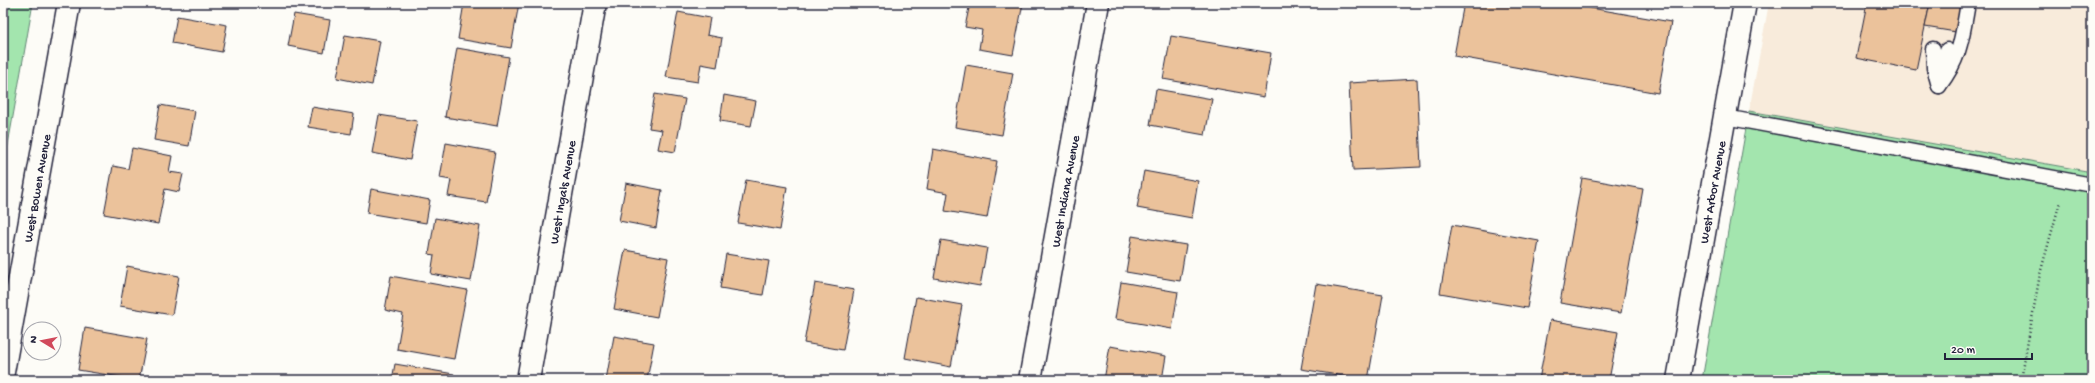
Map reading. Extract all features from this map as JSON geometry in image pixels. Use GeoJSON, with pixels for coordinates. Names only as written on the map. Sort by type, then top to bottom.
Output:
{"type":"FeatureCollection","features":[{"type":"Feature","properties":{"kind":"street","name":"West Bowen Avenue"},"geometry":{"type":"LineString","coordinates":[[3,372],[69,3]]}},
{"type":"Feature","properties":{"kind":"street","name":"West Ingals Avenue"},"geometry":{"type":"LineString","coordinates":[[528,380],[595,3]]}},
{"type":"Feature","properties":{"kind":"street","name":"West Indiana Avenue"},"geometry":{"type":"LineString","coordinates":[[1030,380],[1098,3]]}},
{"type":"Feature","properties":{"kind":"street","name":"West Arbor Avenue"},"geometry":{"type":"LineString","coordinates":[[1678,380],[1745,3]]}},
{"type":"Feature","properties":{"kind":"lane"},"geometry":{"type":"LineString","coordinates":[[1940,50],[1934,68],[1939,86],[1951,70],[1960,51],[1968,3]]}},
{"type":"Feature","properties":{"kind":"lane"},"geometry":{"type":"LineString","coordinates":[[1725,118],[2092,185]]}},
{"type":"Feature","properties":{"kind":"path"},"geometry":{"type":"LineString","coordinates":[[2021,380],[2040,274],[2067,181]]}},
{"type":"Feature","properties":{"kind":"shaded area"},"geometry":{"type":"Polygon","coordinates":[[[1769,3],[2092,3],[2092,172],[1749,111],[1769,3]]]}},
{"type":"Feature","properties":{"kind":"green space"},"geometry":{"type":"Polygon","coordinates":[[[3,3],[33,3],[3,173],[3,3]]]}},
{"type":"Feature","properties":{"kind":"green space"},"geometry":{"type":"Polygon","coordinates":[[[1749,111],[2092,172],[2092,380],[1702,380],[1749,111]]]}},
{"type":"Feature","properties":{"kind":"building"},"geometry":{"type":"Polygon","coordinates":[[[464,3],[519,3],[511,48],[458,39],[464,3]]]}},
{"type":"Feature","properties":{"kind":"building"},"geometry":{"type":"Polygon","coordinates":[[[970,3],[986,5],[987,3],[1023,3],[1013,55],[979,49],[982,30],[965,27],[970,3]]]}},
{"type":"Feature","properties":{"kind":"building"},"geometry":{"type":"Polygon","coordinates":[[[1464,3],[1562,3],[1671,22],[1658,93],[1454,56],[1464,3]]]}},
{"type":"Feature","properties":{"kind":"building"},"geometry":{"type":"Polygon","coordinates":[[[1867,3],[1930,3],[1916,70],[1856,58],[1867,3]]]}},
{"type":"Feature","properties":{"kind":"building"},"geometry":{"type":"Polygon","coordinates":[[[1930,3],[1962,3],[1956,32],[1925,27],[1930,3]]]}},
{"type":"Feature","properties":{"kind":"building"},"geometry":{"type":"Polygon","coordinates":[[[678,12],[710,18],[707,35],[722,38],[717,67],[701,64],[698,82],[666,77],[678,12]]]}},
{"type":"Feature","properties":{"kind":"building"},"geometry":{"type":"Polygon","coordinates":[[[294,14],[330,20],[324,53],[288,46],[294,14]]]}},
{"type":"Feature","properties":{"kind":"building"},"geometry":{"type":"Polygon","coordinates":[[[177,16],[227,25],[222,52],[172,43],[177,16]]]}},
{"type":"Feature","properties":{"kind":"building"},"geometry":{"type":"Polygon","coordinates":[[[345,35],[380,41],[372,85],[337,78],[345,35]]]}},
{"type":"Feature","properties":{"kind":"building"},"geometry":{"type":"Polygon","coordinates":[[[1171,36],[1271,53],[1264,97],[1163,79],[1171,36]]]}},
{"type":"Feature","properties":{"kind":"building"},"geometry":{"type":"Polygon","coordinates":[[[457,48],[509,57],[497,126],[445,117],[457,48]]]}},
{"type":"Feature","properties":{"kind":"building"},"geometry":{"type":"Polygon","coordinates":[[[966,65],[1013,73],[1002,135],[955,127],[966,65]]]}},
{"type":"Feature","properties":{"kind":"building"},"geometry":{"type":"Polygon","coordinates":[[[1417,79],[1421,167],[1353,170],[1349,83],[1417,79]]]}},
{"type":"Feature","properties":{"kind":"building"},"geometry":{"type":"Polygon","coordinates":[[[1156,89],[1212,99],[1205,135],[1150,125],[1156,89]]]}},
{"type":"Feature","properties":{"kind":"building"},"geometry":{"type":"Polygon","coordinates":[[[655,94],[685,99],[675,152],[658,149],[662,130],[649,128],[655,94]]]}},
{"type":"Feature","properties":{"kind":"building"},"geometry":{"type":"Polygon","coordinates":[[[724,95],[756,101],[751,126],[720,121],[724,95]]]}},
{"type":"Feature","properties":{"kind":"building"},"geometry":{"type":"Polygon","coordinates":[[[160,105],[195,111],[189,146],[154,140],[160,105]]]}},
{"type":"Feature","properties":{"kind":"building"},"geometry":{"type":"Polygon","coordinates":[[[312,107],[354,114],[351,134],[308,127],[312,107]]]}},
{"type":"Feature","properties":{"kind":"building"},"geometry":{"type":"Polygon","coordinates":[[[379,115],[417,121],[410,160],[372,153],[379,115]]]}},
{"type":"Feature","properties":{"kind":"building"},"geometry":{"type":"Polygon","coordinates":[[[446,143],[495,152],[486,202],[448,196],[451,180],[440,178],[446,143]]]}},
{"type":"Feature","properties":{"kind":"building"},"geometry":{"type":"Polygon","coordinates":[[[132,148],[172,156],[169,172],[183,174],[179,192],[165,189],[158,224],[104,214],[113,166],[128,169],[132,148]]]}},
{"type":"Feature","properties":{"kind":"building"},"geometry":{"type":"Polygon","coordinates":[[[933,149],[997,161],[987,218],[945,211],[948,193],[927,189],[933,149]]]}},
{"type":"Feature","properties":{"kind":"building"},"geometry":{"type":"Polygon","coordinates":[[[1144,171],[1198,181],[1192,218],[1137,208],[1144,171]]]}},
{"type":"Feature","properties":{"kind":"building"},"geometry":{"type":"Polygon","coordinates":[[[1582,178],[1643,189],[1621,313],[1560,303],[1582,178]]]}},
{"type":"Feature","properties":{"kind":"building"},"geometry":{"type":"Polygon","coordinates":[[[746,180],[787,187],[780,230],[738,223],[746,180]]]}},
{"type":"Feature","properties":{"kind":"building"},"geometry":{"type":"Polygon","coordinates":[[[626,183],[662,190],[656,228],[619,221],[626,183]]]}},
{"type":"Feature","properties":{"kind":"building"},"geometry":{"type":"Polygon","coordinates":[[[371,189],[430,200],[426,223],[367,213],[371,189]]]}},
{"type":"Feature","properties":{"kind":"building"},"geometry":{"type":"Polygon","coordinates":[[[435,218],[480,226],[471,281],[431,274],[434,255],[429,254],[435,218]]]}},
{"type":"Feature","properties":{"kind":"building"},"geometry":{"type":"Polygon","coordinates":[[[1452,225],[1539,241],[1527,308],[1440,293],[1452,225]]]}},
{"type":"Feature","properties":{"kind":"building"},"geometry":{"type":"Polygon","coordinates":[[[1132,236],[1186,245],[1180,281],[1126,272],[1132,236]]]}},
{"type":"Feature","properties":{"kind":"building"},"geometry":{"type":"Polygon","coordinates":[[[941,240],[987,248],[980,286],[934,278],[941,240]]]}},
{"type":"Feature","properties":{"kind":"building"},"geometry":{"type":"Polygon","coordinates":[[[625,250],[668,258],[657,317],[614,309],[625,250]]]}},
{"type":"Feature","properties":{"kind":"building"},"geometry":{"type":"Polygon","coordinates":[[[726,254],[769,261],[763,295],[720,288],[726,254]]]}},
{"type":"Feature","properties":{"kind":"building"},"geometry":{"type":"Polygon","coordinates":[[[127,266],[179,276],[172,315],[120,306],[127,266]]]}},
{"type":"Feature","properties":{"kind":"building"},"geometry":{"type":"Polygon","coordinates":[[[391,276],[467,290],[454,359],[397,349],[403,314],[385,310],[391,276]]]}},
{"type":"Feature","properties":{"kind":"building"},"geometry":{"type":"Polygon","coordinates":[[[1121,282],[1178,292],[1172,329],[1115,319],[1121,282]]]}},
{"type":"Feature","properties":{"kind":"building"},"geometry":{"type":"Polygon","coordinates":[[[815,283],[854,290],[843,350],[804,343],[815,283]]]}},
{"type":"Feature","properties":{"kind":"building"},"geometry":{"type":"Polygon","coordinates":[[[1316,284],[1383,295],[1368,380],[1301,369],[1316,284]]]}},
{"type":"Feature","properties":{"kind":"building"},"geometry":{"type":"Polygon","coordinates":[[[916,297],[962,305],[951,367],[905,358],[916,297]]]}},
{"type":"Feature","properties":{"kind":"building"},"geometry":{"type":"Polygon","coordinates":[[[1550,320],[1618,332],[1609,380],[1539,380],[1550,320]]]}},
{"type":"Feature","properties":{"kind":"building"},"geometry":{"type":"Polygon","coordinates":[[[85,328],[147,339],[139,380],[78,370],[85,328]]]}},
{"type":"Feature","properties":{"kind":"building"},"geometry":{"type":"Polygon","coordinates":[[[614,336],[654,343],[647,380],[606,380],[614,336]]]}},
{"type":"Feature","properties":{"kind":"building"},"geometry":{"type":"Polygon","coordinates":[[[1110,346],[1166,356],[1162,380],[1104,380],[1110,346]]]}},
{"type":"Feature","properties":{"kind":"building"},"geometry":{"type":"Polygon","coordinates":[[[395,364],[454,374],[453,380],[392,380],[395,364]]]}}]}
